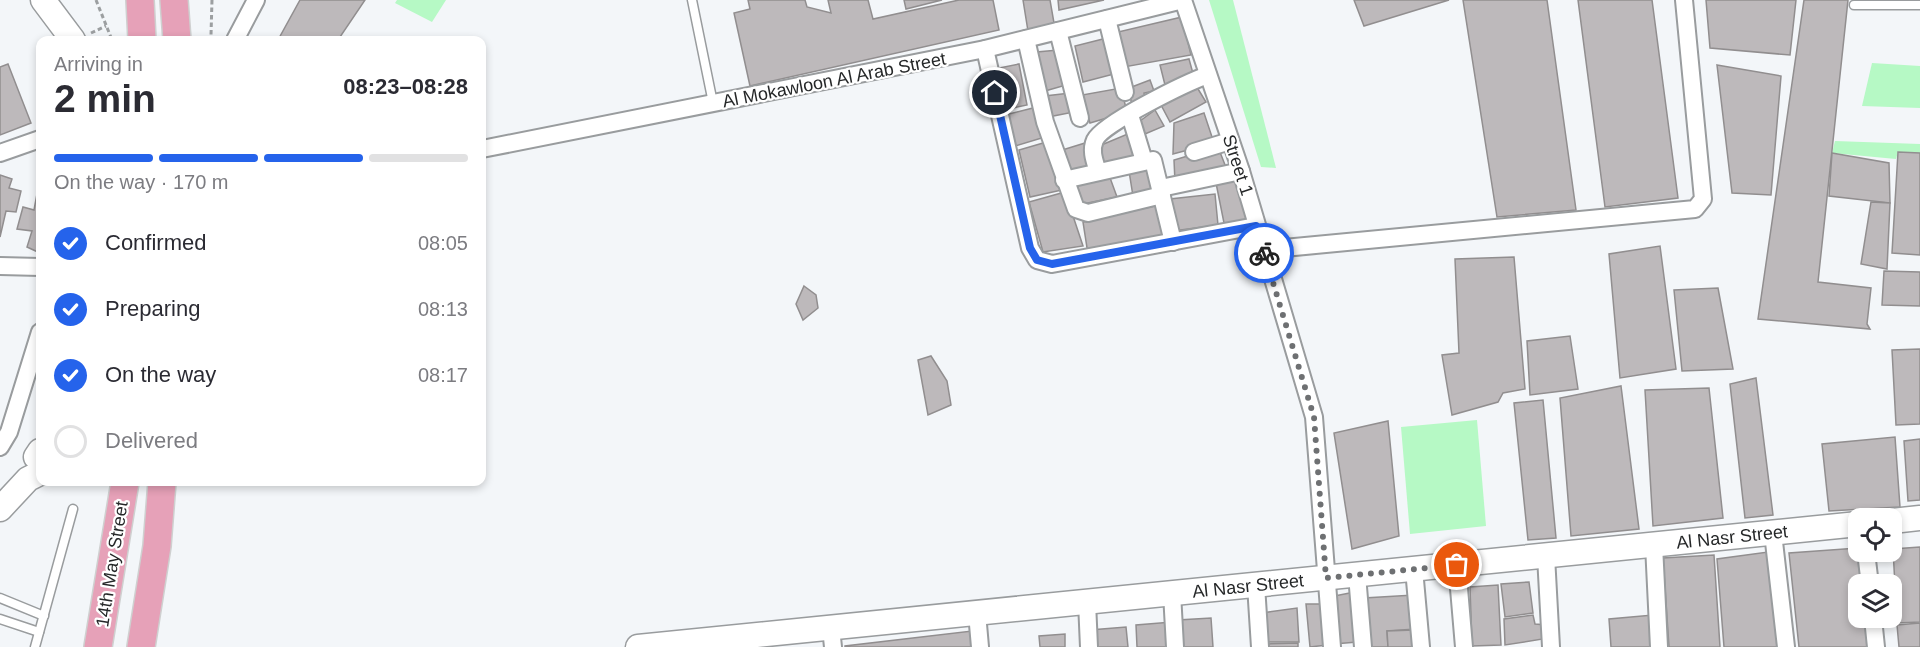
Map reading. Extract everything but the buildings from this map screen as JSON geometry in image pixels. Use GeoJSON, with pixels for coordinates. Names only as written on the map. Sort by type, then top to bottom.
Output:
{"type":"FeatureCollection","features":[{"type":"Feature","properties":{"kind":"main road"},"geometry":{"type":"LineString","coordinates":[[140,0],[142,36]]}},
{"type":"Feature","properties":{"kind":"main road"},"geometry":{"type":"LineString","coordinates":[[174,0],[177,36]]}},
{"type":"Feature","properties":{"kind":"main road","name":"14th May Street"},"geometry":{"type":"LineString","coordinates":[[98,647],[124,486]]}},
{"type":"Feature","properties":{"kind":"main road"},"geometry":{"type":"LineString","coordinates":[[141,647],[157,546],[162,486]]}},
{"type":"Feature","properties":{"kind":"street"},"geometry":{"type":"LineString","coordinates":[[43,0],[71,36]]}},
{"type":"Feature","properties":{"kind":"street"},"geometry":{"type":"LineString","coordinates":[[237,36],[256,0]]}},
{"type":"Feature","properties":{"kind":"street","name":"Al Mokawloon Al Arab Street"},"geometry":{"type":"LineString","coordinates":[[486,147],[985,49],[1183,0]]}},
{"type":"Feature","properties":{"kind":"street","name":"Street 1"},"geometry":{"type":"LineString","coordinates":[[1183,0],[1241,171],[1314,417],[1332,647]]}},
{"type":"Feature","properties":{"kind":"street"},"geometry":{"type":"LineString","coordinates":[[1263,250],[1695,209],[1703,198],[1684,0]]}},
{"type":"Feature","properties":{"kind":"street"},"geometry":{"type":"LineString","coordinates":[[1107,19],[1125,92]]}},
{"type":"Feature","properties":{"kind":"street"},"geometry":{"type":"LineString","coordinates":[[1058,31],[1080,118]]}},
{"type":"Feature","properties":{"kind":"street"},"geometry":{"type":"LineString","coordinates":[[1026,39],[1045,122],[1076,209],[1088,213],[1241,171]]}},
{"type":"Feature","properties":{"kind":"street"},"geometry":{"type":"LineString","coordinates":[[985,49],[1030,248],[1037,260],[1052,264],[1256,226]]}},
{"type":"Feature","properties":{"kind":"street"},"geometry":{"type":"LineString","coordinates":[[1098,172],[1093,154],[1096,138],[1107,128],[1175,88],[1208,75]]}},
{"type":"Feature","properties":{"kind":"street"},"geometry":{"type":"LineString","coordinates":[[1130,115],[1144,161]]}},
{"type":"Feature","properties":{"kind":"street"},"geometry":{"type":"LineString","coordinates":[[0,153],[36,140]]}},
{"type":"Feature","properties":{"kind":"street"},"geometry":{"type":"LineString","coordinates":[[1194,152],[1230,141]]}},
{"type":"Feature","properties":{"kind":"street"},"geometry":{"type":"LineString","coordinates":[[1064,180],[1144,161],[1155,161],[1173,242]]}},
{"type":"Feature","properties":{"kind":"street"},"geometry":{"type":"LineString","coordinates":[[0,266],[36,267]]}},
{"type":"Feature","properties":{"kind":"street"},"geometry":{"type":"LineString","coordinates":[[0,447],[9,432],[36,346]]}},
{"type":"Feature","properties":{"kind":"street"},"geometry":{"type":"LineString","coordinates":[[0,509],[35,465]]}},
{"type":"Feature","properties":{"kind":"street"},"geometry":{"type":"LineString","coordinates":[[1902,520],[1920,518]]}},
{"type":"Feature","properties":{"kind":"street","name":"Al Nasr Street"},"geometry":{"type":"LineString","coordinates":[[652,646],[832,637],[977,613],[1848,525]]}},
{"type":"Feature","properties":{"kind":"street"},"geometry":{"type":"LineString","coordinates":[[1773,533],[1786,647]]}},
{"type":"Feature","properties":{"kind":"street"},"geometry":{"type":"LineString","coordinates":[[1654,545],[1659,647]]}},
{"type":"Feature","properties":{"kind":"street"},"geometry":{"type":"LineString","coordinates":[[1546,556],[1551,647]]}},
{"type":"Feature","properties":{"kind":"street"},"geometry":{"type":"LineString","coordinates":[[1457,565],[1464,647]]}},
{"type":"Feature","properties":{"kind":"street"},"geometry":{"type":"LineString","coordinates":[[1414,569],[1421,647]]}},
{"type":"Feature","properties":{"kind":"street"},"geometry":{"type":"LineString","coordinates":[[1357,575],[1363,647]]}},
{"type":"Feature","properties":{"kind":"street"},"geometry":{"type":"LineString","coordinates":[[1256,585],[1260,647]]}},
{"type":"Feature","properties":{"kind":"street"},"geometry":{"type":"LineString","coordinates":[[1172,593],[1175,647]]}},
{"type":"Feature","properties":{"kind":"street"},"geometry":{"type":"LineString","coordinates":[[1087,602],[1089,647]]}},
{"type":"Feature","properties":{"kind":"street"},"geometry":{"type":"LineString","coordinates":[[977,613],[980,647]]}},
{"type":"Feature","properties":{"kind":"street"},"geometry":{"type":"LineString","coordinates":[[1874,628],[1876,647]]}},
{"type":"Feature","properties":{"kind":"lane"},"geometry":{"type":"LineString","coordinates":[[692,0],[713,104]]}},
{"type":"Feature","properties":{"kind":"lane"},"geometry":{"type":"LineString","coordinates":[[1854,5],[1920,5]]}},
{"type":"Feature","properties":{"kind":"lane"},"geometry":{"type":"LineString","coordinates":[[35,647],[73,509]]}},
{"type":"Feature","properties":{"kind":"lane"},"geometry":{"type":"LineString","coordinates":[[0,598],[44,616]]}},
{"type":"Feature","properties":{"kind":"lane"},"geometry":{"type":"LineString","coordinates":[[0,619],[39,632]]}},
{"type":"Feature","properties":{"kind":"path"},"geometry":{"type":"LineString","coordinates":[[96,0],[110,36]]}},
{"type":"Feature","properties":{"kind":"path"},"geometry":{"type":"LineString","coordinates":[[212,0],[212,36]]}},
{"type":"Feature","properties":{"kind":"green space"},"geometry":{"type":"Polygon","coordinates":[[[397,0],[446,0],[432,22],[395,3],[397,0]]]}},
{"type":"Feature","properties":{"kind":"green space"},"geometry":{"type":"Polygon","coordinates":[[[1209,0],[1233,0],[1276,168],[1261,167],[1209,0]]]}},
{"type":"Feature","properties":{"kind":"green space"},"geometry":{"type":"Polygon","coordinates":[[[1872,63],[1920,66],[1920,108],[1862,106],[1872,63]]]}},
{"type":"Feature","properties":{"kind":"green space"},"geometry":{"type":"Polygon","coordinates":[[[1835,141],[1920,144],[1920,154],[1898,152],[1896,159],[1832,153],[1835,141]]]}},
{"type":"Feature","properties":{"kind":"green space"},"geometry":{"type":"Polygon","coordinates":[[[1477,420],[1486,526],[1410,534],[1401,427],[1477,420]]]}},
{"type":"Feature","properties":{"kind":"way so far"},"geometry":{"type":"LineString","coordinates":[[1264,253],[1314,417],[1326,578],[1457,565]]}},
{"type":"Feature","properties":{"kind":"route"},"geometry":{"type":"LineString","coordinates":[[995,93],[1030,248],[1037,260],[1052,264],[1256,226],[1264,253]]}}]}
